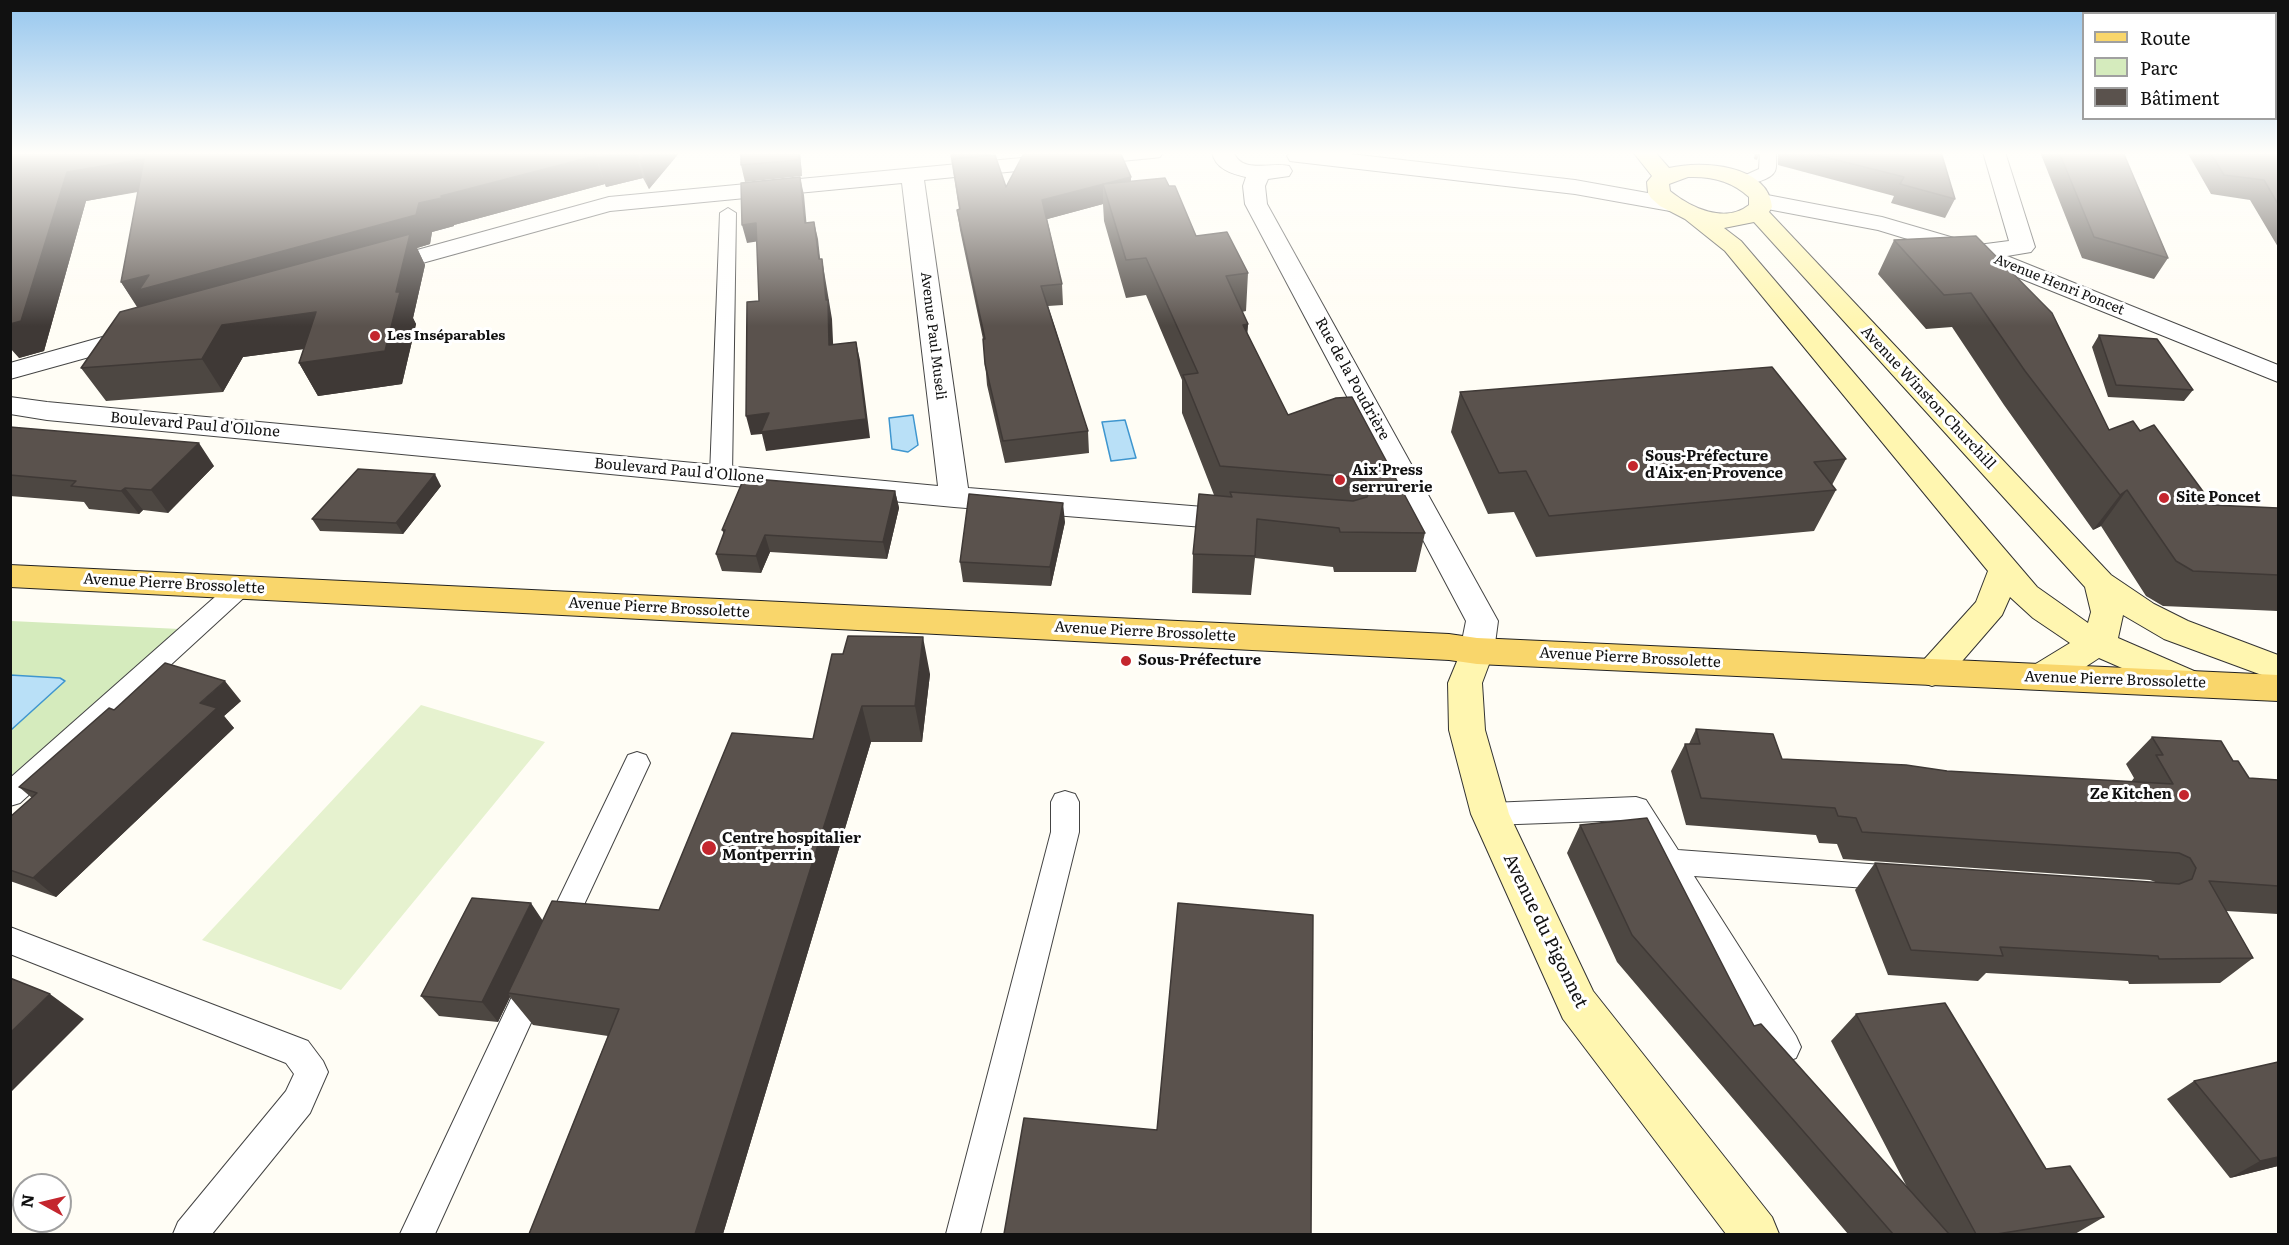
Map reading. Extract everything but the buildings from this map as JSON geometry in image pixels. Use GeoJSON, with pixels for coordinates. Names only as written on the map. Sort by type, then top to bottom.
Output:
{"type":"FeatureCollection","features":[{"type":"Feature","properties":{"kind":"main road","name":"Avenue Pierre Brossolette"},"geometry":{"type":"LineString","coordinates":[[10,576],[1415,646],[1477,651],[1932,673],[2189,682],[2278,688]]}},
{"type":"Feature","properties":{"kind":"street"},"geometry":{"type":"LineString","coordinates":[[357,274],[587,210]]}},
{"type":"Feature","properties":{"kind":"street","name":"Avenue Paul Museli"},"geometry":{"type":"LineString","coordinates":[[917,210],[954,497]]}},
{"type":"Feature","properties":{"kind":"street","name":"Rue de la Poudrière"},"geometry":{"type":"LineString","coordinates":[[1259,210],[1482,621],[1477,651]]}},
{"type":"Feature","properties":{"kind":"street"},"geometry":{"type":"LineString","coordinates":[[1682,210],[1728,220],[1745,218],[1756,210]]}},
{"type":"Feature","properties":{"kind":"street"},"geometry":{"type":"LineString","coordinates":[[1682,210],[1733,246],[2026,595],[2048,614],[2097,644],[2189,682]]}},
{"type":"Feature","properties":{"kind":"street","name":"Avenue Winston Churchill"},"geometry":{"type":"LineString","coordinates":[[1763,210],[2100,583],[2142,612],[2176,630],[2278,668]]}},
{"type":"Feature","properties":{"kind":"street","name":"Avenue Henri Poncet"},"geometry":{"type":"LineString","coordinates":[[1782,210],[1882,224],[1978,253],[2278,374]]}},
{"type":"Feature","properties":{"kind":"street"},"geometry":{"type":"LineString","coordinates":[[2012,210],[2023,247],[2066,288]]}},
{"type":"Feature","properties":{"kind":"street"},"geometry":{"type":"LineString","coordinates":[[1978,253],[2023,247]]}},
{"type":"Feature","properties":{"kind":"street"},"geometry":{"type":"LineString","coordinates":[[10,371],[160,329]]}},
{"type":"Feature","properties":{"kind":"street","name":"Boulevard Paul d'Ollone"},"geometry":{"type":"LineString","coordinates":[[10,405],[58,412],[954,497],[1264,522]]}},
{"type":"Feature","properties":{"kind":"street"},"geometry":{"type":"LineString","coordinates":[[1932,673],[1990,607],[2005,568]]}},
{"type":"Feature","properties":{"kind":"street","name":"Avenue Winston Churchill"},"geometry":{"type":"LineString","coordinates":[[2097,644],[2101,641],[2107,612],[2100,583]]}},
{"type":"Feature","properties":{"kind":"street"},"geometry":{"type":"LineString","coordinates":[[2041,677],[2097,644]]}},
{"type":"Feature","properties":{"kind":"street","name":"Avenue du Pigonnet"},"geometry":{"type":"LineString","coordinates":[[1477,651],[1465,683],[1467,730],[1490,814],[1578,1005],[1755,1234]]}},
{"type":"Feature","properties":{"kind":"lane"},"geometry":{"type":"LineString","coordinates":[[721,475],[728,213]]}},
{"type":"Feature","properties":{"kind":"lane"},"geometry":{"type":"LineString","coordinates":[[10,795],[241,587]]}},
{"type":"Feature","properties":{"kind":"lane"},"geometry":{"type":"LineString","coordinates":[[417,1234],[638,763]]}},
{"type":"Feature","properties":{"kind":"lane"},"geometry":{"type":"LineString","coordinates":[[963,1234],[1065,832],[1065,802]]}},
{"type":"Feature","properties":{"kind":"lane"},"geometry":{"type":"LineString","coordinates":[[1490,814],[1636,808],[1785,1047]]}},
{"type":"Feature","properties":{"kind":"lane"},"geometry":{"type":"LineString","coordinates":[[1670,862],[1926,880]]}},
{"type":"Feature","properties":{"kind":"lane"},"geometry":{"type":"LineString","coordinates":[[10,940],[297,1052],[312,1072],[298,1102],[190,1234]]}},
{"type":"Feature","properties":{"kind":"green space"},"geometry":{"type":"Polygon","coordinates":[[[11,621],[180,629],[11,776],[11,621]]]}},
{"type":"Feature","properties":{"kind":"green space"},"geometry":{"type":"Polygon","coordinates":[[[421,705],[545,742],[341,990],[202,940],[421,705]]]}},
{"type":"Feature","properties":{"kind":"water"},"geometry":{"type":"Polygon","coordinates":[[[913,415],[918,445],[908,452],[892,449],[889,418],[913,415]]]}},
{"type":"Feature","properties":{"kind":"water"},"geometry":{"type":"Polygon","coordinates":[[[1125,420],[1136,458],[1111,461],[1102,422],[1125,420]]]}},
{"type":"Feature","properties":{"kind":"water"},"geometry":{"type":"Polygon","coordinates":[[[10,675],[60,678],[65,681],[11,730],[10,675]]]}},
{"type":"Feature","properties":{"kind":"place","name":"Les Inséparables"},"geometry":{"type":"Point","coordinates":[375,336]}},
{"type":"Feature","properties":{"kind":"place","name":"Sous-Préfecture d'Aix-en-Provence"},"geometry":{"type":"Point","coordinates":[1633,466]}},
{"type":"Feature","properties":{"kind":"place","name":"Aix'Press serrurerie"},"geometry":{"type":"Point","coordinates":[1340,480]}},
{"type":"Feature","properties":{"kind":"place","name":"Site Poncet"},"geometry":{"type":"Point","coordinates":[2164,498]}},
{"type":"Feature","properties":{"kind":"place","name":"Sous-Préfecture"},"geometry":{"type":"Point","coordinates":[1126,661]}},
{"type":"Feature","properties":{"kind":"place","name":"Ze Kitchen"},"geometry":{"type":"Point","coordinates":[2184,795]}},
{"type":"Feature","properties":{"kind":"place","name":"Centre hospitalier Montperrin"},"geometry":{"type":"Point","coordinates":[709,848]}}]}
